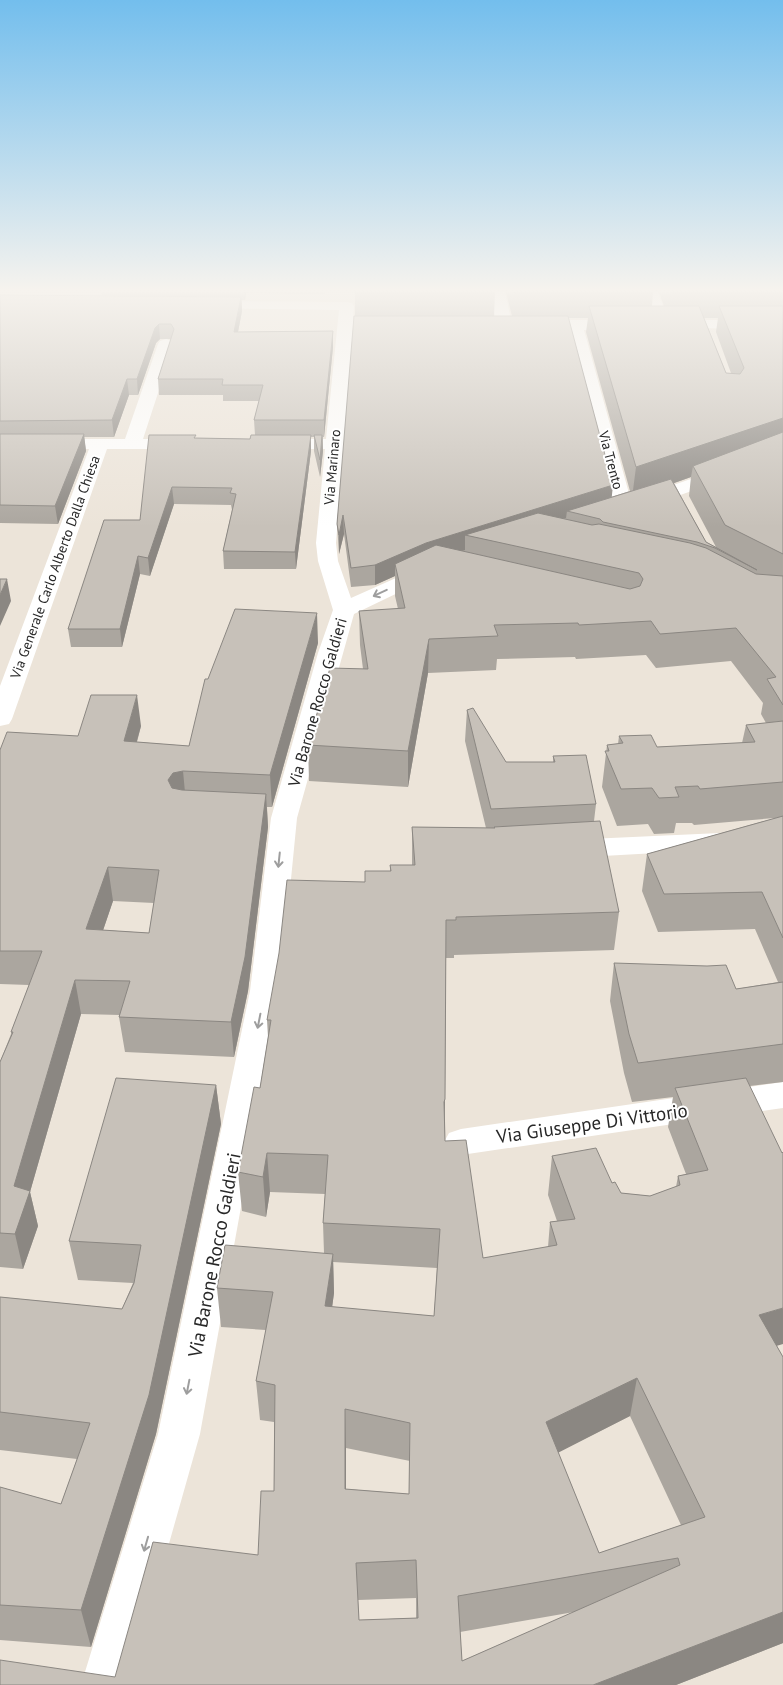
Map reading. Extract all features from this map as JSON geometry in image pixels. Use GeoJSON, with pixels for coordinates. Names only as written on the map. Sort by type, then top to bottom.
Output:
{"type":"FeatureCollection","features":[{"type":"Feature","properties":{"kind":"street"},"geometry":{"type":"LineString","coordinates":[[132,444],[157,371]]}},
{"type":"Feature","properties":{"kind":"street","name":"Via Marinaro"},"geometry":{"type":"LineString","coordinates":[[341,371],[326,543],[328,561],[344,610]]}},
{"type":"Feature","properties":{"kind":"street","name":"Via Trento"},"geometry":{"type":"LineString","coordinates":[[585,371],[615,511],[678,499],[783,452]]}},
{"type":"Feature","properties":{"kind":"street"},"geometry":{"type":"LineString","coordinates":[[0,444],[199,444]]}},
{"type":"Feature","properties":{"kind":"street","name":"Via Generale Carlo Alberto Dalla Chiesa"},"geometry":{"type":"LineString","coordinates":[[0,720],[100,444]]}},
{"type":"Feature","properties":{"kind":"street"},"geometry":{"type":"LineString","coordinates":[[257,444],[334,444]]}},
{"type":"Feature","properties":{"kind":"street","name":"Via Barone Rocco Galdieri"},"geometry":{"type":"LineString","coordinates":[[105,1685],[178,1434],[265,991],[274,817],[344,610],[444,567]]}},
{"type":"Feature","properties":{"kind":"street"},"geometry":{"type":"LineString","coordinates":[[546,850],[783,838]]}},
{"type":"Feature","properties":{"kind":"street","name":"Via Giuseppe Di Vittorio"},"geometry":{"type":"LineString","coordinates":[[461,1142],[783,1095]]}},
{"type":"Feature","properties":{"kind":"building"},"geometry":{"type":"Polygon","coordinates":[[[0,371],[140,371],[137,379],[127,379],[112,420],[0,421],[0,371]]]}},
{"type":"Feature","properties":{"kind":"building"},"geometry":{"type":"Polygon","coordinates":[[[161,371],[329,371],[324,420],[254,420],[263,385],[222,385],[223,379],[158,379],[161,371]]]}},
{"type":"Feature","properties":{"kind":"building"},"geometry":{"type":"Polygon","coordinates":[[[350,371],[583,371],[613,485],[426,543],[375,565],[351,568],[343,515],[339,535],[337,524],[350,371]]]}},
{"type":"Feature","properties":{"kind":"building"},"geometry":{"type":"Polygon","coordinates":[[[608,371],[725,371],[726,373],[740,374],[742,371],[783,371],[783,418],[636,467],[608,371]]]}},
{"type":"Feature","properties":{"kind":"building"},"geometry":{"type":"Polygon","coordinates":[[[783,432],[783,554],[725,525],[693,466],[783,432]]]}},
{"type":"Feature","properties":{"kind":"building"},"geometry":{"type":"Polygon","coordinates":[[[0,434],[84,434],[55,506],[0,505],[0,434]]]}},
{"type":"Feature","properties":{"kind":"building"},"geometry":{"type":"Polygon","coordinates":[[[149,435],[196,435],[194,438],[250,439],[251,435],[311,435],[295,552],[223,551],[236,494],[230,493],[232,488],[172,487],[148,558],[138,556],[120,629],[68,629],[104,520],[140,520],[149,435]]]}},
{"type":"Feature","properties":{"kind":"building"},"geometry":{"type":"Polygon","coordinates":[[[314,435],[322,435],[320,460],[314,435]]]}},
{"type":"Feature","properties":{"kind":"building"},"geometry":{"type":"Polygon","coordinates":[[[671,479],[706,542],[757,570],[715,548],[697,542],[603,522],[600,519],[567,511],[671,479]]]}},
{"type":"Feature","properties":{"kind":"building"},"geometry":{"type":"Polygon","coordinates":[[[538,513],[690,543],[706,548],[756,574],[783,576],[783,705],[767,679],[776,677],[736,628],[660,634],[651,621],[579,625],[578,623],[494,625],[498,636],[429,639],[408,751],[308,745],[330,668],[368,669],[359,611],[405,608],[395,564],[436,545],[630,589],[640,586],[643,579],[639,573],[465,535],[538,513]]]}},
{"type":"Feature","properties":{"kind":"building"},"geometry":{"type":"Polygon","coordinates":[[[0,579],[7,579],[0,595],[0,579]]]}},
{"type":"Feature","properties":{"kind":"building"},"geometry":{"type":"Polygon","coordinates":[[[235,609],[317,613],[270,775],[183,771],[173,773],[168,780],[172,788],[182,790],[266,794],[245,957],[231,1022],[119,1017],[130,981],[75,980],[14,1186],[30,1191],[15,1234],[0,1233],[0,1062],[13,1032],[11,1032],[42,951],[0,951],[0,750],[7,732],[78,736],[91,695],[137,695],[124,741],[189,746],[205,679],[208,679],[235,609]],[[108,867],[86,929],[149,933],[159,870],[108,867]]]}},
{"type":"Feature","properties":{"kind":"building"},"geometry":{"type":"Polygon","coordinates":[[[473,708],[506,762],[555,762],[553,756],[586,755],[596,804],[491,809],[467,710],[473,708]]]}},
{"type":"Feature","properties":{"kind":"building"},"geometry":{"type":"Polygon","coordinates":[[[783,721],[783,782],[700,789],[698,786],[675,787],[679,797],[659,798],[652,788],[621,789],[605,751],[609,751],[607,745],[623,743],[619,736],[651,735],[657,747],[755,742],[746,725],[783,721]]]}},
{"type":"Feature","properties":{"kind":"building"},"geometry":{"type":"Polygon","coordinates":[[[783,816],[783,938],[762,892],[664,894],[647,854],[783,816]]]}},
{"type":"Feature","properties":{"kind":"building"},"geometry":{"type":"Polygon","coordinates":[[[600,821],[619,912],[456,917],[456,920],[446,920],[445,1141],[466,1140],[483,1258],[557,1245],[550,1222],[575,1219],[552,1156],[596,1148],[612,1183],[615,1182],[621,1193],[650,1196],[680,1185],[678,1176],[708,1170],[675,1088],[746,1078],[783,1152],[783,1308],[759,1315],[783,1357],[783,1612],[593,1685],[0,1685],[0,1660],[115,1677],[153,1542],[258,1555],[261,1491],[274,1491],[275,1385],[256,1381],[273,1292],[217,1288],[225,1245],[333,1254],[325,1306],[434,1316],[440,1229],[323,1223],[328,1155],[267,1153],[263,1177],[238,1172],[254,1087],[260,1088],[271,1020],[267,1020],[279,953],[287,880],[365,882],[365,871],[391,871],[390,865],[415,865],[412,827],[494,827],[600,821]],[[637,1378],[546,1422],[599,1553],[705,1517],[637,1378]],[[345,1409],[345,1489],[409,1494],[410,1423],[345,1409]],[[678,1558],[458,1596],[462,1661],[680,1565],[678,1558]],[[416,1560],[356,1563],[359,1620],[418,1618],[416,1560]]]}},
{"type":"Feature","properties":{"kind":"building"},"geometry":{"type":"Polygon","coordinates":[[[614,963],[726,965],[736,989],[783,982],[783,1044],[638,1063],[629,1034],[614,963]]]}},
{"type":"Feature","properties":{"kind":"building"},"geometry":{"type":"Polygon","coordinates":[[[116,1078],[216,1085],[149,1395],[81,1610],[0,1605],[0,1487],[61,1504],[90,1423],[0,1412],[0,1297],[122,1309],[134,1283],[141,1245],[69,1241],[116,1078]]]}}]}
